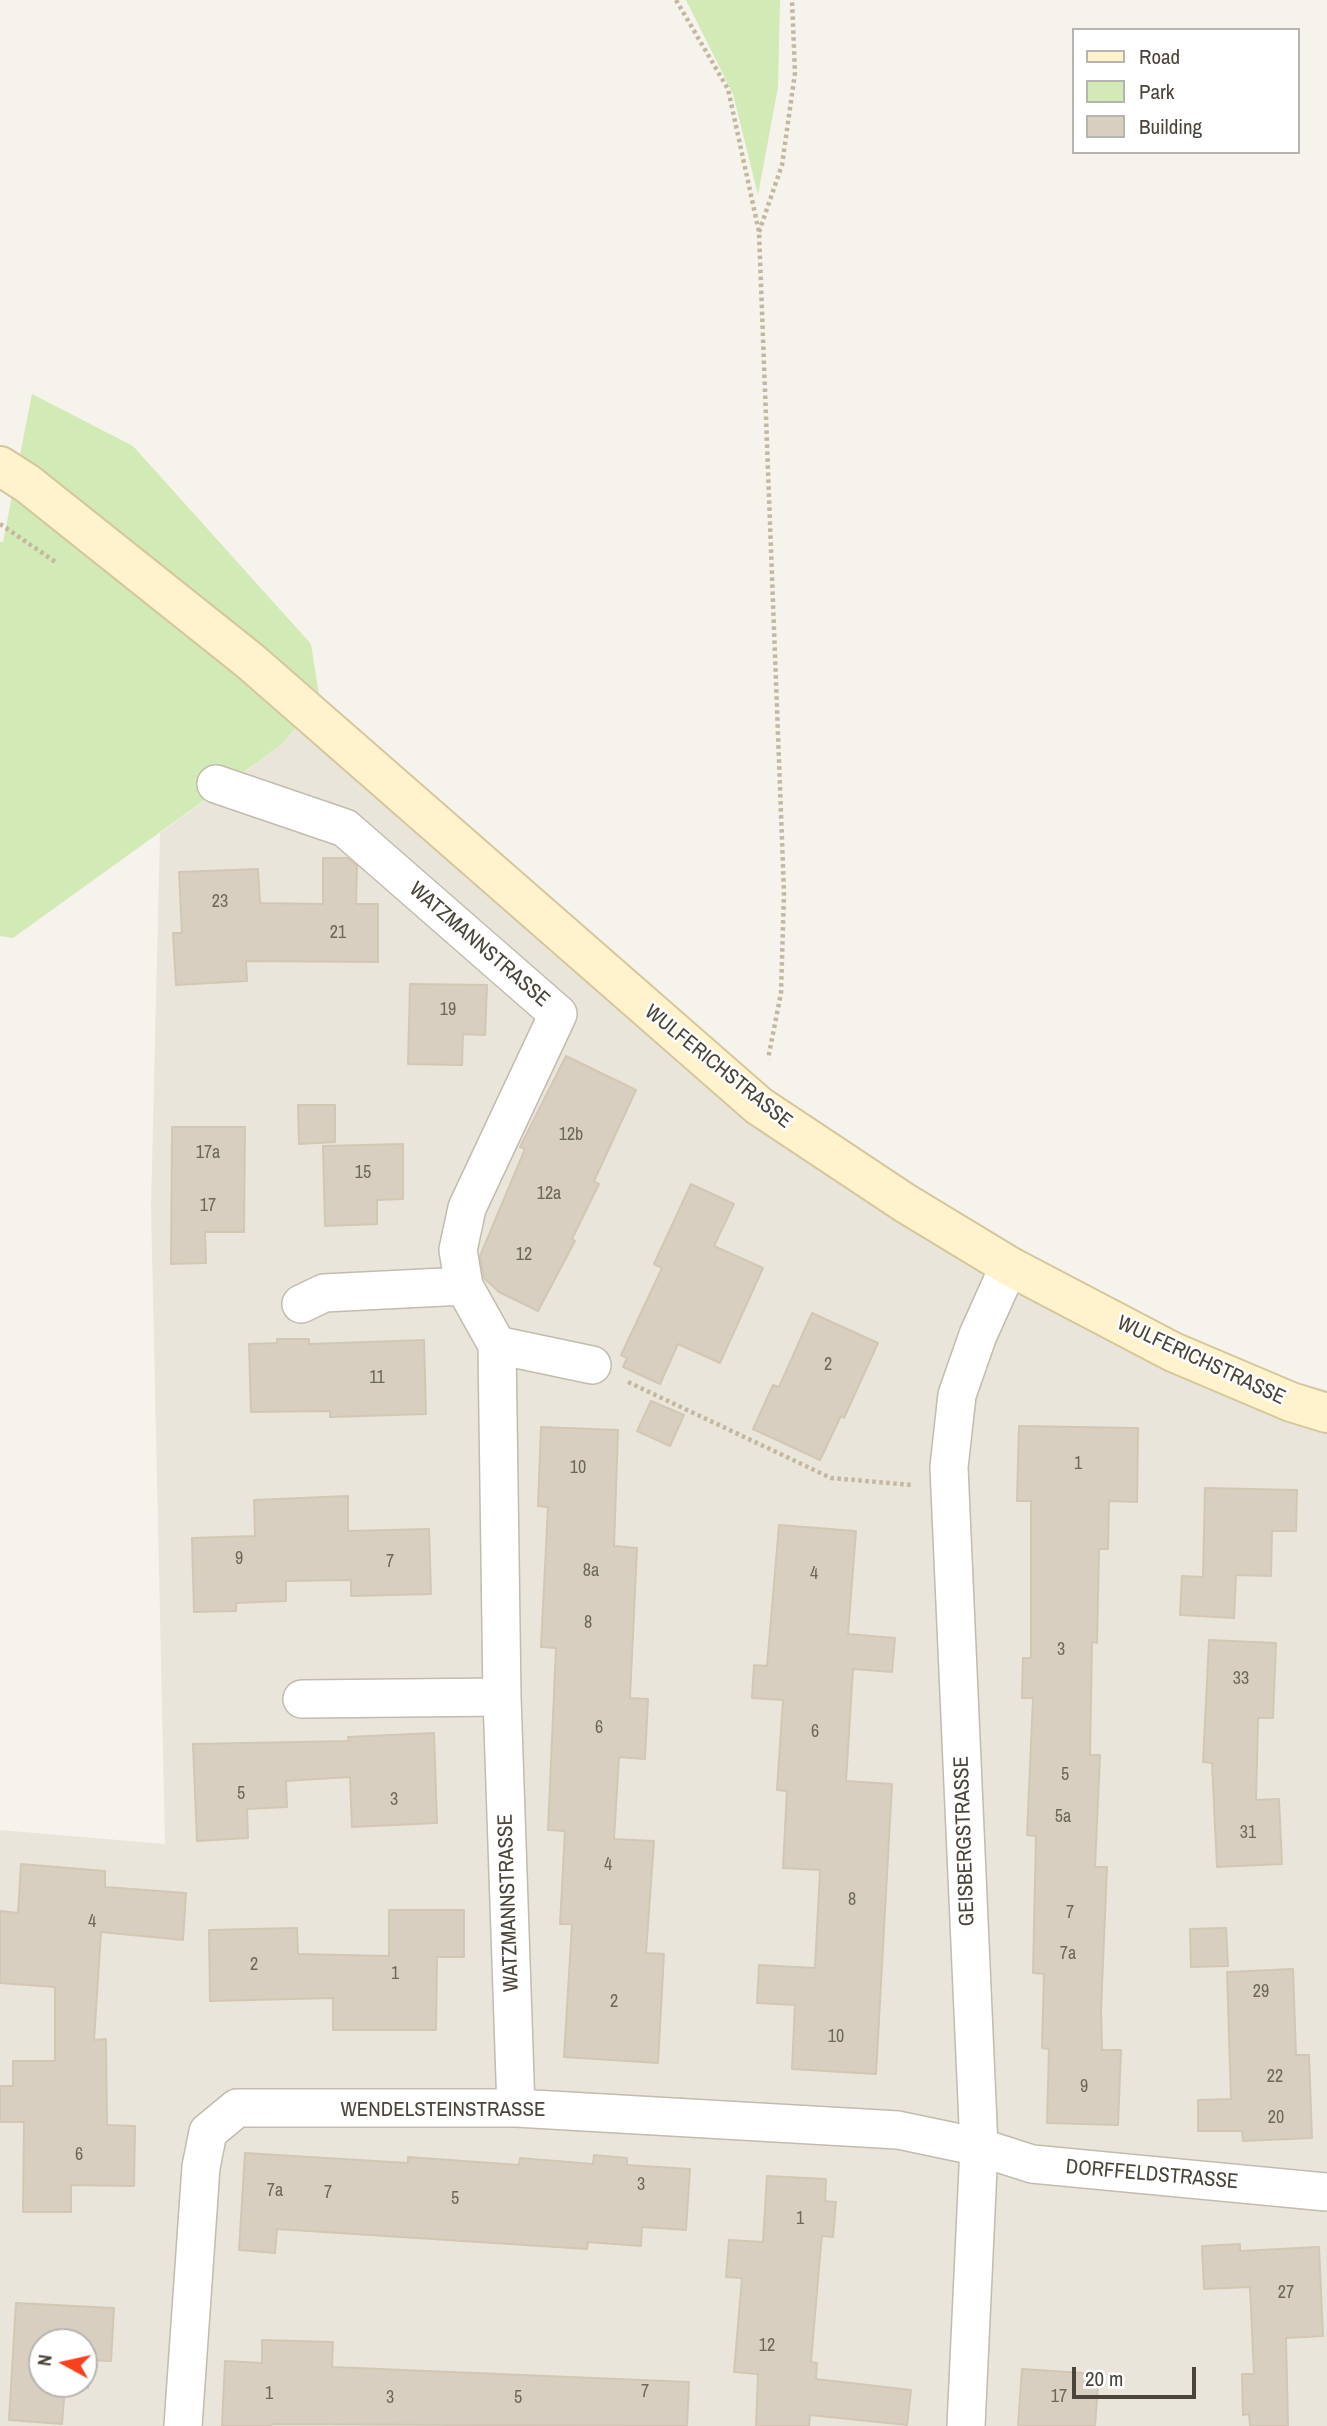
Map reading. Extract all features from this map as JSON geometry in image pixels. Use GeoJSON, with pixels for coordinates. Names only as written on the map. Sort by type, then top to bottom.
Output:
{"type":"FeatureCollection","features":[{"type":"Feature","properties":{"kind":"main road","name":"WULFERICHSTRASSE"},"geometry":{"type":"LineString","coordinates":[[0,466],[27,484],[250,661],[759,1106],[905,1203],[1009,1266],[1173,1352],[1291,1402],[1327,1413]]}},
{"type":"Feature","properties":{"kind":"street","name":"WATZMANNSTRASSE"},"geometry":{"type":"LineString","coordinates":[[216,784],[345,828],[558,1014],[467,1208],[458,1250],[464,1286],[497,1345],[502,1697],[516,2108]]}},
{"type":"Feature","properties":{"kind":"street","name":"GEISBERGSTRASSE"},"geometry":{"type":"LineString","coordinates":[[966,2426],[979,2147],[949,1467],[957,1395],[978,1335],[1009,1266]]}},
{"type":"Feature","properties":{"kind":"street"},"geometry":{"type":"LineString","coordinates":[[301,1304],[324,1293],[464,1286]]}},
{"type":"Feature","properties":{"kind":"street"},"geometry":{"type":"LineString","coordinates":[[497,1345],[592,1365]]}},
{"type":"Feature","properties":{"kind":"street"},"geometry":{"type":"LineString","coordinates":[[302,1699],[502,1697]]}},
{"type":"Feature","properties":{"kind":"street","name":"WENDELSTEINSTRASSE"},"geometry":{"type":"LineString","coordinates":[[183,2426],[201,2167],[208,2132],[237,2108],[516,2108],[898,2130],[979,2147]]}},
{"type":"Feature","properties":{"kind":"street","name":"DORFFELDSTRASSE"},"geometry":{"type":"LineString","coordinates":[[979,2147],[1032,2164],[1327,2192]]}},
{"type":"Feature","properties":{"kind":"path"},"geometry":{"type":"LineString","coordinates":[[676,0],[728,89],[759,232],[784,893],[781,993],[759,1106]]}},
{"type":"Feature","properties":{"kind":"path"},"geometry":{"type":"LineString","coordinates":[[759,232],[784,152],[795,73],[792,0]]}},
{"type":"Feature","properties":{"kind":"path"},"geometry":{"type":"LineString","coordinates":[[592,1365],[831,1478],[950,1488]]}},
{"type":"Feature","properties":{"kind":"shaded area"},"geometry":{"type":"Polygon","coordinates":[[[310,714],[905,1203],[1327,1413],[1327,2426],[0,2426],[0,1830],[165,1844],[151,1207],[160,833],[281,745],[310,714]]]}},
{"type":"Feature","properties":{"kind":"green space"},"geometry":{"type":"Polygon","coordinates":[[[686,0],[780,0],[778,87],[758,195],[733,94],[686,0]]]}},
{"type":"Feature","properties":{"kind":"green space"},"geometry":{"type":"Polygon","coordinates":[[[32,394],[133,446],[311,644],[320,701],[281,745],[13,938],[0,936],[0,542],[3,542],[32,394]]]}},
{"type":"Feature","properties":{"kind":"building"},"geometry":{"type":"Polygon","coordinates":[[[323,858],[348,858],[357,866],[356,904],[378,904],[378,962],[246,961],[247,981],[176,985],[173,933],[182,933],[179,872],[258,869],[260,903],[323,904],[323,858]]]}},
{"type":"Feature","properties":{"kind":"building"},"geometry":{"type":"Polygon","coordinates":[[[410,984],[487,985],[485,1035],[463,1034],[462,1065],[408,1064],[410,984]]]}},
{"type":"Feature","properties":{"kind":"building"},"geometry":{"type":"Polygon","coordinates":[[[566,1056],[636,1090],[594,1181],[599,1184],[572,1239],[575,1241],[538,1311],[499,1292],[484,1278],[480,1256],[525,1149],[520,1147],[566,1056]]]}},
{"type":"Feature","properties":{"kind":"building"},"geometry":{"type":"Polygon","coordinates":[[[298,1105],[335,1105],[335,1142],[299,1144],[298,1105]]]}},
{"type":"Feature","properties":{"kind":"building"},"geometry":{"type":"Polygon","coordinates":[[[172,1127],[245,1127],[244,1232],[205,1232],[206,1263],[171,1264],[172,1127]]]}},
{"type":"Feature","properties":{"kind":"building"},"geometry":{"type":"Polygon","coordinates":[[[403,1144],[403,1199],[377,1200],[377,1224],[325,1226],[323,1146],[403,1144]]]}},
{"type":"Feature","properties":{"kind":"building"},"geometry":{"type":"Polygon","coordinates":[[[691,1184],[734,1204],[714,1246],[763,1268],[720,1363],[678,1344],[660,1384],[623,1367],[627,1358],[621,1355],[662,1268],[654,1264],[691,1184]]]}},
{"type":"Feature","properties":{"kind":"building"},"geometry":{"type":"Polygon","coordinates":[[[812,1313],[878,1343],[844,1418],[841,1416],[820,1460],[753,1429],[773,1385],[779,1387],[812,1313]]]}},
{"type":"Feature","properties":{"kind":"building"},"geometry":{"type":"Polygon","coordinates":[[[277,1339],[309,1339],[309,1344],[424,1340],[426,1414],[330,1417],[330,1411],[251,1412],[249,1344],[277,1343],[277,1339]]]}},
{"type":"Feature","properties":{"kind":"building"},"geometry":{"type":"Polygon","coordinates":[[[651,1401],[684,1415],[670,1446],[637,1431],[651,1401]]]}},
{"type":"Feature","properties":{"kind":"building"},"geometry":{"type":"Polygon","coordinates":[[[1019,1426],[1138,1428],[1137,1502],[1109,1501],[1108,1549],[1099,1549],[1097,1643],[1092,1642],[1090,1755],[1100,1755],[1095,1867],[1107,1867],[1102,2050],[1121,2050],[1118,2125],[1047,2123],[1049,2049],[1042,2048],[1044,1974],[1033,1973],[1036,1836],[1027,1835],[1033,1698],[1022,1698],[1023,1658],[1031,1658],[1031,1501],[1017,1501],[1019,1426]]]}},
{"type":"Feature","properties":{"kind":"building"},"geometry":{"type":"Polygon","coordinates":[[[541,1427],[618,1430],[614,1546],[637,1548],[630,1698],[648,1699],[645,1759],[619,1757],[614,1839],[654,1841],[646,1953],[664,1954],[658,2063],[564,2057],[572,1924],[560,1924],[565,1831],[548,1830],[556,1648],[541,1647],[548,1507],[538,1506],[541,1427]]]}},
{"type":"Feature","properties":{"kind":"building"},"geometry":{"type":"Polygon","coordinates":[[[1205,1488],[1297,1490],[1296,1531],[1272,1531],[1271,1576],[1236,1575],[1234,1618],[1180,1615],[1182,1576],[1203,1577],[1205,1488]]]}},
{"type":"Feature","properties":{"kind":"building"},"geometry":{"type":"Polygon","coordinates":[[[348,1496],[348,1531],[429,1529],[431,1594],[351,1596],[351,1580],[286,1581],[286,1601],[236,1603],[236,1611],[194,1612],[192,1538],[255,1536],[254,1500],[348,1496]]]}},
{"type":"Feature","properties":{"kind":"building"},"geometry":{"type":"Polygon","coordinates":[[[779,1525],[856,1531],[848,1634],[895,1638],[892,1672],[853,1669],[846,1781],[892,1784],[876,2074],[792,2069],[795,2005],[757,2003],[759,1965],[815,1968],[820,1870],[783,1868],[787,1791],[777,1790],[783,1700],[752,1698],[754,1665],[767,1666],[779,1525]]]}},
{"type":"Feature","properties":{"kind":"building"},"geometry":{"type":"Polygon","coordinates":[[[1209,1640],[1276,1643],[1273,1718],[1258,1718],[1256,1800],[1279,1799],[1282,1864],[1217,1867],[1212,1763],[1203,1762],[1209,1640]]]}},
{"type":"Feature","properties":{"kind":"building"},"geometry":{"type":"Polygon","coordinates":[[[434,1733],[437,1823],[352,1827],[350,1777],[286,1781],[287,1807],[247,1809],[248,1838],[197,1841],[193,1744],[349,1741],[348,1737],[434,1733]]]}},
{"type":"Feature","properties":{"kind":"building"},"geometry":{"type":"Polygon","coordinates":[[[21,1864],[105,1871],[105,1887],[186,1893],[183,1940],[101,1932],[94,2040],[106,2039],[107,2125],[135,2126],[134,2186],[71,2185],[71,2212],[23,2212],[24,2122],[0,2122],[0,2086],[13,2086],[13,2061],[55,2061],[55,1987],[0,1983],[0,1911],[18,1913],[21,1864]]]}},
{"type":"Feature","properties":{"kind":"building"},"geometry":{"type":"Polygon","coordinates":[[[389,1910],[464,1910],[464,1957],[437,1957],[436,2030],[333,2030],[333,1998],[210,2001],[209,1930],[297,1928],[298,1954],[389,1956],[389,1910]]]}},
{"type":"Feature","properties":{"kind":"building"},"geometry":{"type":"Polygon","coordinates":[[[1226,1928],[1228,1966],[1191,1967],[1190,1929],[1226,1928]]]}},
{"type":"Feature","properties":{"kind":"building"},"geometry":{"type":"Polygon","coordinates":[[[1293,1969],[1296,2055],[1309,2055],[1312,2138],[1243,2141],[1242,2131],[1198,2131],[1198,2100],[1231,2099],[1227,1972],[1293,1969]]]}},
{"type":"Feature","properties":{"kind":"building"},"geometry":{"type":"Polygon","coordinates":[[[245,2153],[408,2163],[408,2157],[519,2165],[520,2158],[593,2164],[594,2155],[627,2158],[627,2165],[690,2169],[686,2230],[642,2227],[641,2246],[588,2242],[587,2249],[277,2229],[275,2253],[239,2250],[245,2153]]]}},
{"type":"Feature","properties":{"kind":"building"},"geometry":{"type":"Polygon","coordinates":[[[767,2176],[826,2179],[825,2201],[836,2202],[833,2237],[822,2236],[811,2362],[817,2363],[816,2379],[911,2390],[907,2425],[810,2415],[809,2426],[756,2426],[758,2374],[734,2372],[742,2278],[726,2277],[729,2240],[763,2242],[767,2176]]]}},
{"type":"Feature","properties":{"kind":"building"},"geometry":{"type":"Polygon","coordinates":[[[1240,2244],[1240,2251],[1319,2247],[1323,2336],[1286,2338],[1288,2426],[1250,2426],[1249,2414],[1243,2415],[1242,2374],[1254,2374],[1250,2287],[1204,2289],[1202,2246],[1240,2244]]]}},
{"type":"Feature","properties":{"kind":"building"},"geometry":{"type":"Polygon","coordinates":[[[16,2303],[114,2308],[111,2361],[98,2360],[98,2328],[28,2328],[28,2398],[64,2398],[62,2424],[9,2420],[16,2303]]]}},
{"type":"Feature","properties":{"kind":"building"},"geometry":{"type":"Polygon","coordinates":[[[262,2340],[333,2342],[332,2367],[689,2382],[687,2426],[222,2426],[225,2361],[262,2363],[262,2340]]]}},
{"type":"Feature","properties":{"kind":"building"},"geometry":{"type":"Polygon","coordinates":[[[1022,2369],[1099,2374],[1095,2426],[1018,2426],[1022,2369]]]}}]}
